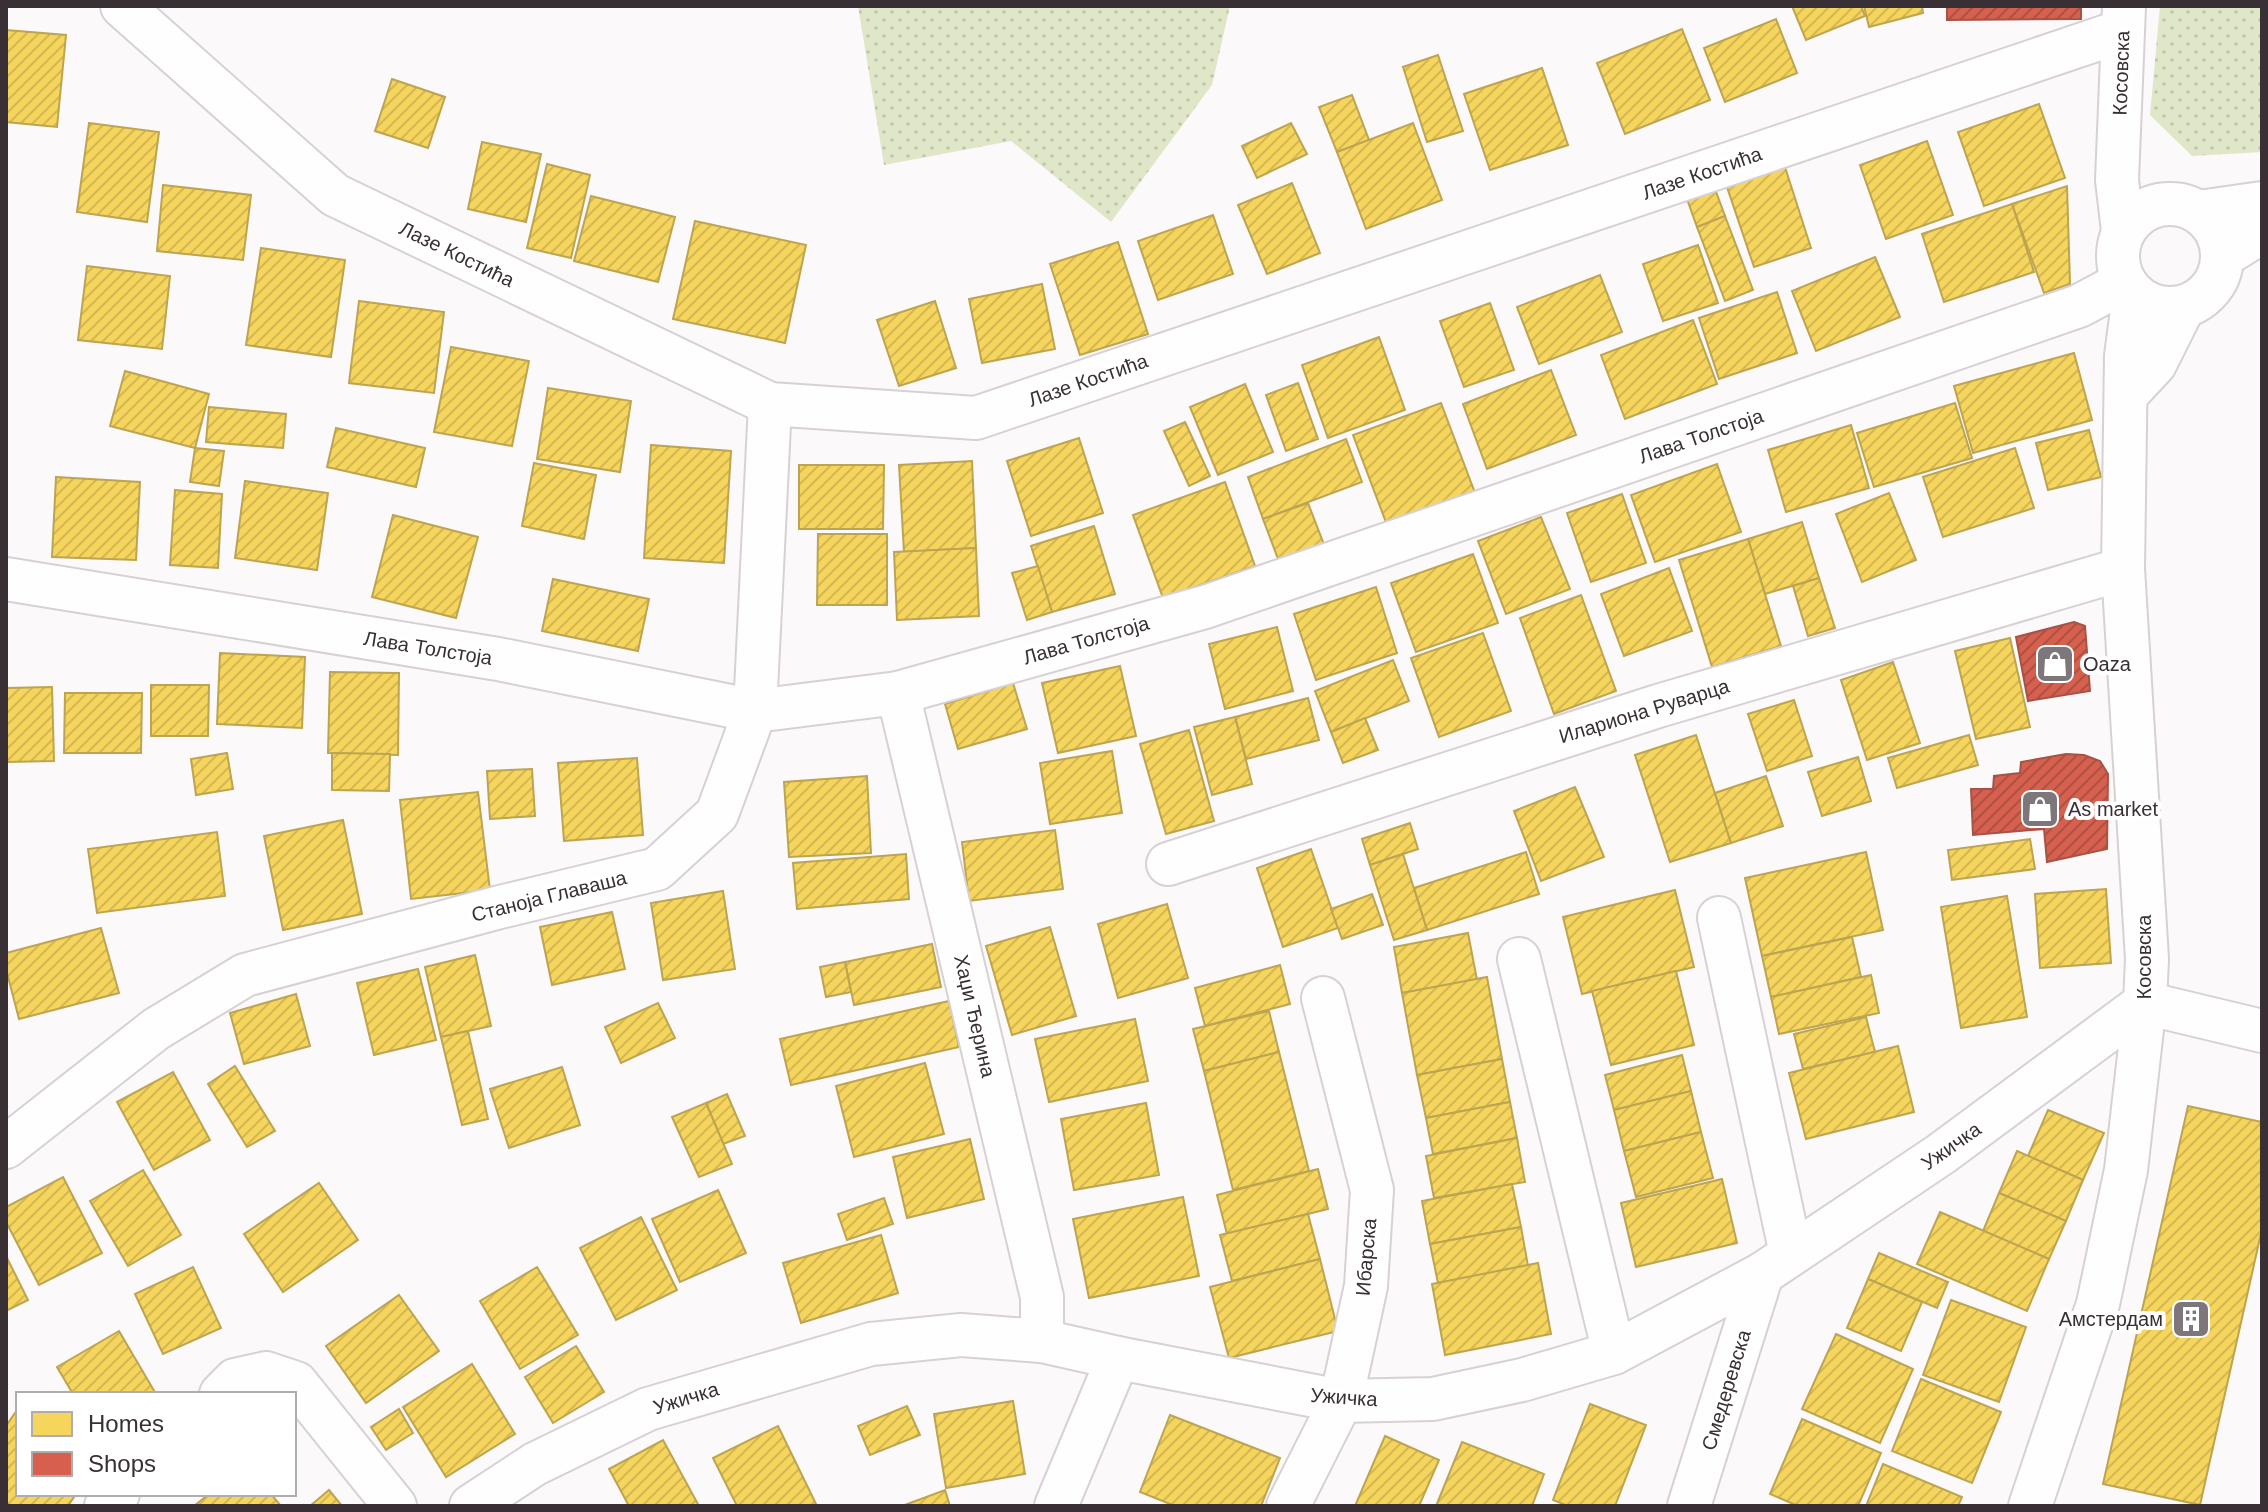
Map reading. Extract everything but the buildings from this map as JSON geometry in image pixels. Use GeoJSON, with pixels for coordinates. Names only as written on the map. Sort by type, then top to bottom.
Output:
{"type":"FeatureCollection","features":[{"type":"Feature","properties":{"kind":"street","name":"Лазе Костића"},"geometry":{"type":"LineString","coordinates":[[122,6],[335,195],[770,404],[976,418],[2123,18]]}},
{"type":"Feature","properties":{"kind":"street","name":"Косовска"},"geometry":{"type":"LineString","coordinates":[[2123,18],[2117,180],[2123,231]]}},
{"type":"Feature","properties":{"kind":"street","name":"Косовска"},"geometry":{"type":"LineString","coordinates":[[2119,140],[2186,208]]}},
{"type":"Feature","properties":{"kind":"street"},"geometry":{"type":"LineString","coordinates":[[2186,208],[2212,224],[2223,256],[2220,274],[2212,289],[2183,308],[2165,309],[2149,305],[2129,288],[2118,265],[2118,248],[2123,231],[2134,218],[2149,208],[2262,203]]}},
{"type":"Feature","properties":{"kind":"street"},"geometry":{"type":"LineString","coordinates":[[2223,256],[2262,232]]}},
{"type":"Feature","properties":{"kind":"street","name":"Косовска"},"geometry":{"type":"LineString","coordinates":[[2030,1506],[2098,1304],[2126,1170],[2145,1003],[2147,959],[2123,569],[2129,288]]}},
{"type":"Feature","properties":{"kind":"street","name":"Лава Толстоја"},"geometry":{"type":"LineString","coordinates":[[6,579],[498,659],[755,711],[898,693],[1205,607],[2129,288]]}},
{"type":"Feature","properties":{"kind":"street"},"geometry":{"type":"LineString","coordinates":[[2127,394],[2155,364],[2183,308]]}},
{"type":"Feature","properties":{"kind":"street","name":"Станоја Главаша"},"geometry":{"type":"LineString","coordinates":[[6,1147],[156,1029],[245,975],[657,869],[717,814],[755,711],[770,404]]}},
{"type":"Feature","properties":{"kind":"street","name":"Илариона Руварца"},"geometry":{"type":"LineString","coordinates":[[1168,864],[1658,706],[2123,569]]}},
{"type":"Feature","properties":{"kind":"street","name":"Хаџи Ђерина"},"geometry":{"type":"LineString","coordinates":[[898,693],[1042,1297],[1042,1341]]}},
{"type":"Feature","properties":{"kind":"street"},"geometry":{"type":"LineString","coordinates":[[1719,918],[1777,1264]]}},
{"type":"Feature","properties":{"kind":"street"},"geometry":{"type":"LineString","coordinates":[[1519,959],[1614,1353]]}},
{"type":"Feature","properties":{"kind":"street","name":"Ибарска"},"geometry":{"type":"LineString","coordinates":[[1288,1506],[1341,1401],[1366,1286],[1372,1190],[1323,998]]}},
{"type":"Feature","properties":{"kind":"street"},"geometry":{"type":"LineString","coordinates":[[2145,1003],[2262,1031]]}},
{"type":"Feature","properties":{"kind":"street","name":"Ужичка"},"geometry":{"type":"LineString","coordinates":[[471,1506],[535,1464],[648,1409],[871,1344],[961,1335],[1042,1341],[1341,1401],[1433,1399],[1522,1380],[1614,1353],[1777,1264],[1941,1154],[2145,1003]]}},
{"type":"Feature","properties":{"kind":"street","name":"Смедеревска"},"geometry":{"type":"LineString","coordinates":[[1689,1506],[1777,1264]]}},
{"type":"Feature","properties":{"kind":"street"},"geometry":{"type":"LineString","coordinates":[[1056,1506],[1118,1358]]}},
{"type":"Feature","properties":{"kind":"street"},"geometry":{"type":"LineString","coordinates":[[223,1392],[235,1380],[266,1373],[296,1383],[395,1506]]}},
{"type":"Feature","properties":{"kind":"green space"},"geometry":{"type":"Polygon","coordinates":[[[858,6],[1230,6],[1212,85],[1111,222],[1011,141],[884,165],[858,6]]]}},
{"type":"Feature","properties":{"kind":"green space"},"geometry":{"type":"Polygon","coordinates":[[[2160,6],[2262,6],[2262,152],[2192,156],[2150,115],[2160,6]]]}},
{"type":"Feature","properties":{"kind":"place","name":"Oaza"},"geometry":{"type":"Point","coordinates":[2055,664]}},
{"type":"Feature","properties":{"kind":"place","name":"As market"},"geometry":{"type":"Point","coordinates":[2040,809]}},
{"type":"Feature","properties":{"kind":"place","name":"Амстердам"},"geometry":{"type":"Point","coordinates":[2191,1319]}}]}
